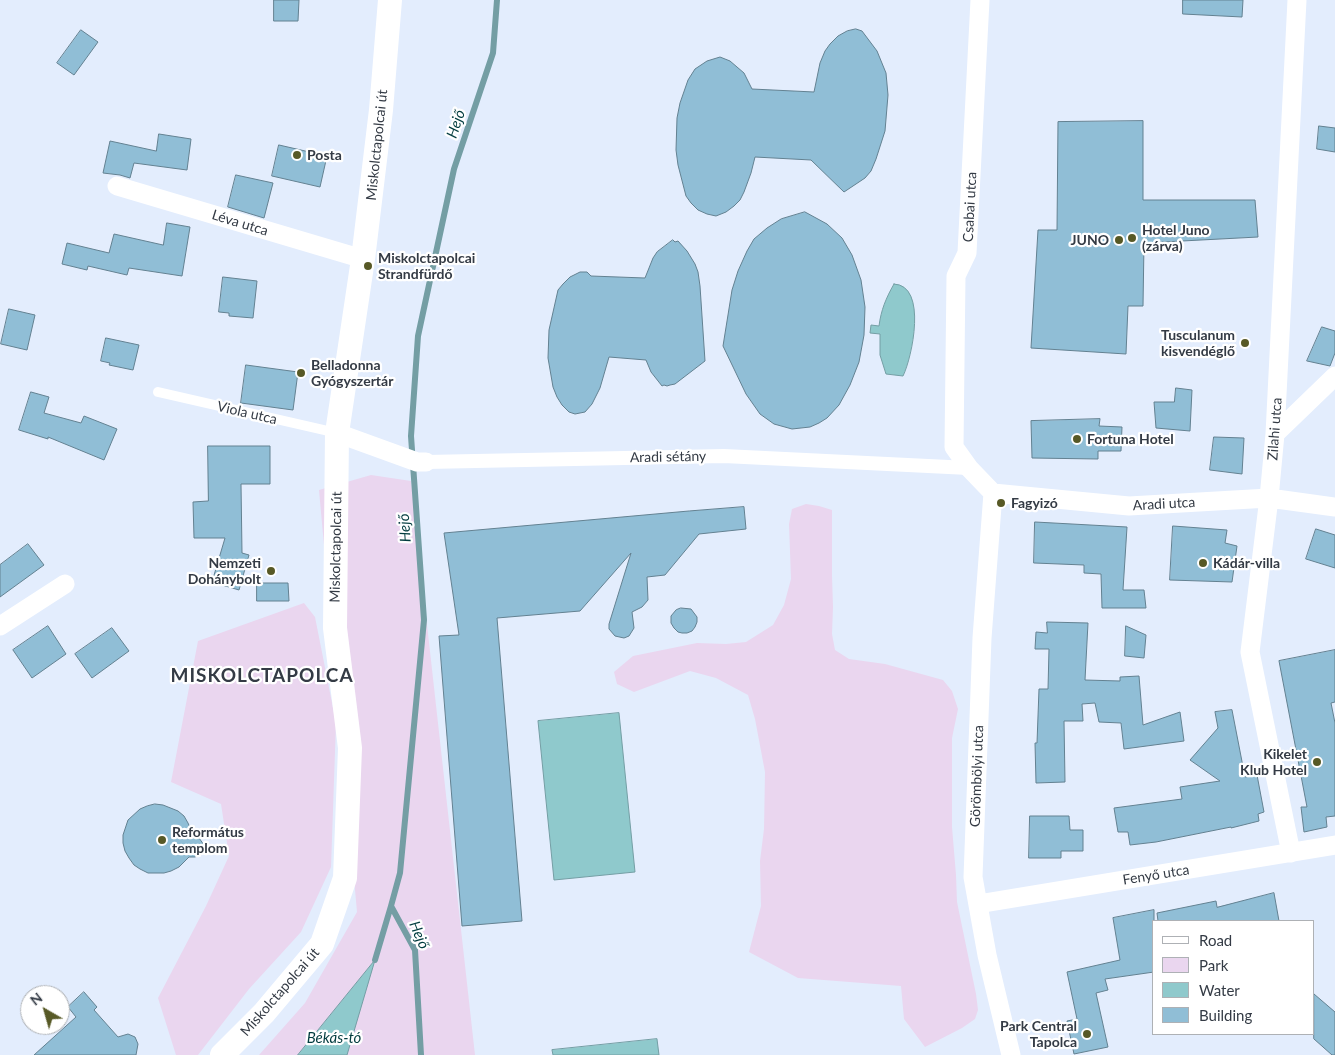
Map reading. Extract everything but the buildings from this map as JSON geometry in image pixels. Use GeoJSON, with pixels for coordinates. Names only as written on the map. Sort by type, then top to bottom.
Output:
{"type":"FeatureCollection","features":[{"type":"Feature","properties":{"kind":"street","name":"Miskolctapolcai út"},"geometry":{"type":"LineString","coordinates":[[222,1055],[264,1014],[322,944],[345,878],[350,748],[335,628],[337,433],[363,259],[382,110],[390,0]]}},
{"type":"Feature","properties":{"kind":"street","name":"Csabai utca"},"geometry":{"type":"LineString","coordinates":[[969,468],[954,447],[956,276],[968,252],[980,0]]}},
{"type":"Feature","properties":{"kind":"street","name":"Zilahi utca"},"geometry":{"type":"LineString","coordinates":[[1291,852],[1250,652],[1275,434],[1297,0]]}},
{"type":"Feature","properties":{"kind":"street","name":"Léva utca"},"geometry":{"type":"LineString","coordinates":[[117,186],[363,259]]}},
{"type":"Feature","properties":{"kind":"street"},"geometry":{"type":"LineString","coordinates":[[1275,434],[1335,376]]}},
{"type":"Feature","properties":{"kind":"street","name":"Aradi sétány"},"geometry":{"type":"LineString","coordinates":[[337,433],[417,462],[724,456],[969,468]]}},
{"type":"Feature","properties":{"kind":"street"},"geometry":{"type":"LineString","coordinates":[[969,468],[993,493]]}},
{"type":"Feature","properties":{"kind":"street","name":"Aradi utca"},"geometry":{"type":"LineString","coordinates":[[993,493],[1129,506],[1269,498],[1335,507]]}},
{"type":"Feature","properties":{"kind":"street","name":"Görömbölyi utca"},"geometry":{"type":"LineString","coordinates":[[993,493],[982,638],[973,877],[987,955],[1011,1055]]}},
{"type":"Feature","properties":{"kind":"street"},"geometry":{"type":"LineString","coordinates":[[0,626],[65,584]]}},
{"type":"Feature","properties":{"kind":"street","name":"Fenyő utca"},"geometry":{"type":"LineString","coordinates":[[978,904],[1335,845]]}},
{"type":"Feature","properties":{"kind":"lane","name":"Viola utca"},"geometry":{"type":"LineString","coordinates":[[158,392],[337,433]]}},
{"type":"Feature","properties":{"kind":"green space"},"geometry":{"type":"Polygon","coordinates":[[[371,475],[411,481],[475,1055],[259,1055],[305,1003],[357,912],[319,490],[371,475]]]}},
{"type":"Feature","properties":{"kind":"green space"},"geometry":{"type":"Polygon","coordinates":[[[806,504],[832,510],[832,634],[835,650],[849,659],[885,664],[943,680],[952,691],[958,709],[952,738],[952,827],[957,902],[978,1010],[975,1019],[962,1028],[925,1047],[904,1019],[901,986],[798,978],[749,952],[761,906],[760,861],[764,829],[765,772],[755,719],[748,695],[716,678],[690,671],[634,692],[617,684],[614,672],[633,656],[697,643],[726,644],[746,642],[773,625],[784,605],[791,579],[789,524],[792,509],[806,504]]]}},
{"type":"Feature","properties":{"kind":"green space"},"geometry":{"type":"Polygon","coordinates":[[[304,603],[315,617],[336,723],[331,867],[301,932],[249,989],[198,1055],[176,1055],[158,998],[206,906],[229,856],[221,804],[171,782],[198,641],[304,603]]]}},
{"type":"Feature","properties":{"kind":"water"},"geometry":{"type":"Polygon","coordinates":[[[894,284],[905,288],[911,296],[914,309],[913,339],[907,367],[903,376],[886,374],[880,355],[880,334],[870,333],[871,325],[879,326],[884,304],[894,284]]]}},
{"type":"Feature","properties":{"kind":"water"},"geometry":{"type":"Polygon","coordinates":[[[619,713],[635,872],[554,880],[538,721],[619,713]]]}},
{"type":"Feature","properties":{"kind":"water","name":"Békás-tó"},"geometry":{"type":"Polygon","coordinates":[[[375,960],[347,1055],[298,1055],[375,960]]]}},
{"type":"Feature","properties":{"kind":"water"},"geometry":{"type":"Polygon","coordinates":[[[657,1039],[659,1055],[553,1055],[552,1050],[657,1039]]]}},
{"type":"Feature","properties":{"kind":"waterway","name":"Hejő"},"geometry":{"type":"LineString","coordinates":[[421,1055],[415,950],[391,906],[400,873],[424,620],[411,436],[418,336],[454,169],[493,53],[497,0]]}},
{"type":"Feature","properties":{"kind":"waterway"},"geometry":{"type":"LineString","coordinates":[[375,960],[391,906]]}},
{"type":"Feature","properties":{"kind":"place","name":"Posta"},"geometry":{"type":"Point","coordinates":[297,155]}},
{"type":"Feature","properties":{"kind":"place","name":"Hotel Juno (zárva)"},"geometry":{"type":"Point","coordinates":[1132,238]}},
{"type":"Feature","properties":{"kind":"place","name":"JUNO"},"geometry":{"type":"Point","coordinates":[1119,240]}},
{"type":"Feature","properties":{"kind":"place","name":"Miskolctapolcai Strandfürdő"},"geometry":{"type":"Point","coordinates":[368,266]}},
{"type":"Feature","properties":{"kind":"place","name":"Tusculanum kisvendéglő"},"geometry":{"type":"Point","coordinates":[1245,343]}},
{"type":"Feature","properties":{"kind":"place","name":"Belladonna Gyógyszertár"},"geometry":{"type":"Point","coordinates":[301,373]}},
{"type":"Feature","properties":{"kind":"place","name":"Fortuna Hotel"},"geometry":{"type":"Point","coordinates":[1077,439]}},
{"type":"Feature","properties":{"kind":"place","name":"Fagyizó"},"geometry":{"type":"Point","coordinates":[1001,503]}},
{"type":"Feature","properties":{"kind":"place","name":"Kádár-villa"},"geometry":{"type":"Point","coordinates":[1203,563]}},
{"type":"Feature","properties":{"kind":"place","name":"Nemzeti Dohánybolt"},"geometry":{"type":"Point","coordinates":[271,571]}},
{"type":"Feature","properties":{"kind":"place","name":"Kikelet Klub Hotel"},"geometry":{"type":"Point","coordinates":[1317,762]}},
{"type":"Feature","properties":{"kind":"place","name":"Református templom"},"geometry":{"type":"Point","coordinates":[162,840]}},
{"type":"Feature","properties":{"kind":"place","name":"Park Central Tapolca"},"geometry":{"type":"Point","coordinates":[1087,1034]}},
{"type":"Feature","properties":{"kind":"district","name":"MISKOLCTAPOLCA"},"geometry":{"type":"Point","coordinates":[262,676]}}]}
